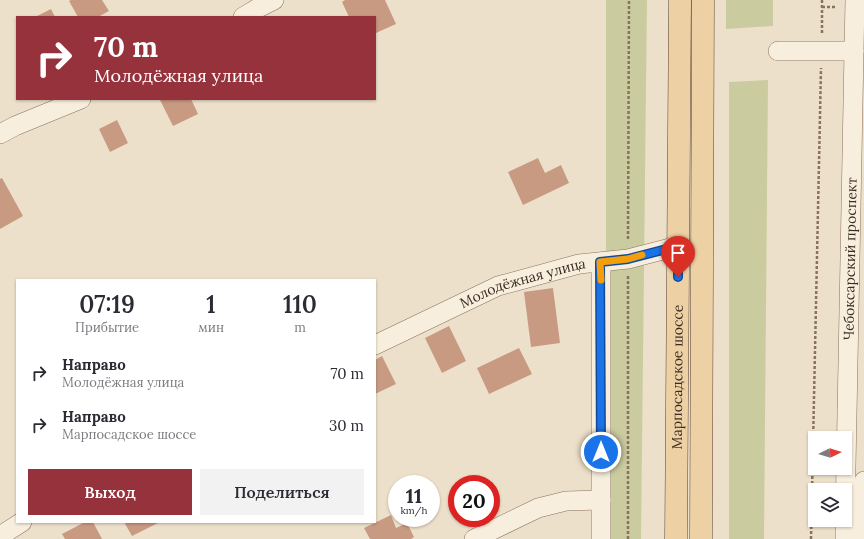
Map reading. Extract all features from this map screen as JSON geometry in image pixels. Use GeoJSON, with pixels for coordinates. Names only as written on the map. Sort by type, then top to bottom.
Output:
{"type":"FeatureCollection","features":[{"type":"Feature","properties":{"kind":"main road","name":"Марпосадское шоссе"},"geometry":{"type":"LineString","coordinates":[[676,539],[680,0]]}},
{"type":"Feature","properties":{"kind":"main road","name":"Марпосадское шоссе"},"geometry":{"type":"LineString","coordinates":[[701,539],[703,0]]}},
{"type":"Feature","properties":{"kind":"street"},"geometry":{"type":"LineString","coordinates":[[245,16],[274,0]]}},
{"type":"Feature","properties":{"kind":"street","name":"Чебоксарский проспект"},"geometry":{"type":"LineString","coordinates":[[842,483],[854,51],[850,3]]}},
{"type":"Feature","properties":{"kind":"street"},"geometry":{"type":"LineString","coordinates":[[778,51],[854,51]]}},
{"type":"Feature","properties":{"kind":"street"},"geometry":{"type":"LineString","coordinates":[[0,134],[15,126],[79,100]]}},
{"type":"Feature","properties":{"kind":"street","name":"Молодёжная улица"},"geometry":{"type":"LineString","coordinates":[[376,345],[498,286],[579,264],[628,259],[678,246]]}},
{"type":"Feature","properties":{"kind":"street"},"geometry":{"type":"LineString","coordinates":[[600,262],[601,539]]}},
{"type":"Feature","properties":{"kind":"street"},"geometry":{"type":"LineString","coordinates":[[863,539],[864,481]]}},
{"type":"Feature","properties":{"kind":"street"},"geometry":{"type":"LineString","coordinates":[[474,539],[538,508],[566,501],[601,500]]}},
{"type":"Feature","properties":{"kind":"street"},"geometry":{"type":"LineString","coordinates":[[0,536],[20,523]]}},
{"type":"Feature","properties":{"kind":"street","name":"Чебоксарский проспект"},"geometry":{"type":"LineString","coordinates":[[842,527],[845,539]]}},
{"type":"Feature","properties":{"kind":"path"},"geometry":{"type":"LineString","coordinates":[[822,0],[822,37]]}},
{"type":"Feature","properties":{"kind":"path"},"geometry":{"type":"LineString","coordinates":[[822,7],[850,3]]}},
{"type":"Feature","properties":{"kind":"path"},"geometry":{"type":"LineString","coordinates":[[813,483],[821,67]]}},
{"type":"Feature","properties":{"kind":"path"},"geometry":{"type":"LineString","coordinates":[[811,539],[812,527]]}},
{"type":"Feature","properties":{"kind":"green space"},"geometry":{"type":"Polygon","coordinates":[[[606,0],[647,0],[641,539],[606,539],[606,0]]]}},
{"type":"Feature","properties":{"kind":"green space"},"geometry":{"type":"Polygon","coordinates":[[[726,0],[773,0],[773,26],[726,29],[726,0]]]}},
{"type":"Feature","properties":{"kind":"green space"},"geometry":{"type":"Polygon","coordinates":[[[768,80],[764,539],[729,539],[729,82],[768,80]]]}},
{"type":"Feature","properties":{"kind":"building"},"geometry":{"type":"Polygon","coordinates":[[[102,0],[109,11],[100,16],[77,16],[69,1],[102,0]]]}},
{"type":"Feature","properties":{"kind":"building"},"geometry":{"type":"Polygon","coordinates":[[[345,0],[385,0],[396,24],[376,33],[376,16],[349,16],[342,2],[345,0]]]}},
{"type":"Feature","properties":{"kind":"building"},"geometry":{"type":"Polygon","coordinates":[[[51,9],[54,16],[37,16],[51,9]]]}},
{"type":"Feature","properties":{"kind":"building"},"geometry":{"type":"Polygon","coordinates":[[[160,100],[191,100],[198,114],[173,126],[160,100]]]}},
{"type":"Feature","properties":{"kind":"building"},"geometry":{"type":"Polygon","coordinates":[[[117,120],[128,143],[110,152],[99,129],[117,120]]]}},
{"type":"Feature","properties":{"kind":"building"},"geometry":{"type":"Polygon","coordinates":[[[538,158],[545,173],[561,165],[569,183],[523,205],[508,172],[538,158]]]}},
{"type":"Feature","properties":{"kind":"building"},"geometry":{"type":"Polygon","coordinates":[[[2,178],[23,216],[0,229],[0,179],[2,178]]]}},
{"type":"Feature","properties":{"kind":"building"},"geometry":{"type":"Polygon","coordinates":[[[553,288],[560,343],[531,347],[524,292],[553,288]]]}},
{"type":"Feature","properties":{"kind":"building"},"geometry":{"type":"Polygon","coordinates":[[[449,326],[466,361],[442,373],[425,338],[449,326]]]}},
{"type":"Feature","properties":{"kind":"building"},"geometry":{"type":"Polygon","coordinates":[[[519,348],[532,374],[489,394],[477,368],[519,348]]]}},
{"type":"Feature","properties":{"kind":"building"},"geometry":{"type":"Polygon","coordinates":[[[382,356],[396,384],[376,394],[376,359],[382,356]]]}},
{"type":"Feature","properties":{"kind":"building"},"geometry":{"type":"Polygon","coordinates":[[[388,516],[388,527],[409,527],[414,537],[411,539],[370,539],[364,528],[388,516]]]}},
{"type":"Feature","properties":{"kind":"building"},"geometry":{"type":"Polygon","coordinates":[[[83,523],[94,523],[102,539],[65,539],[62,534],[83,523]]]}},
{"type":"Feature","properties":{"kind":"building"},"geometry":{"type":"Polygon","coordinates":[[[125,523],[158,523],[132,536],[125,523]]]}},
{"type":"Feature","properties":{"kind":"slow traffic"},"geometry":{"type":"LineString","coordinates":[[601,280],[600,262],[628,259],[642,255]]}},
{"type":"Feature","properties":{"kind":"route"},"geometry":{"type":"LineString","coordinates":[[601,452],[600,262],[628,259],[678,246],[678,277]]}}]}
